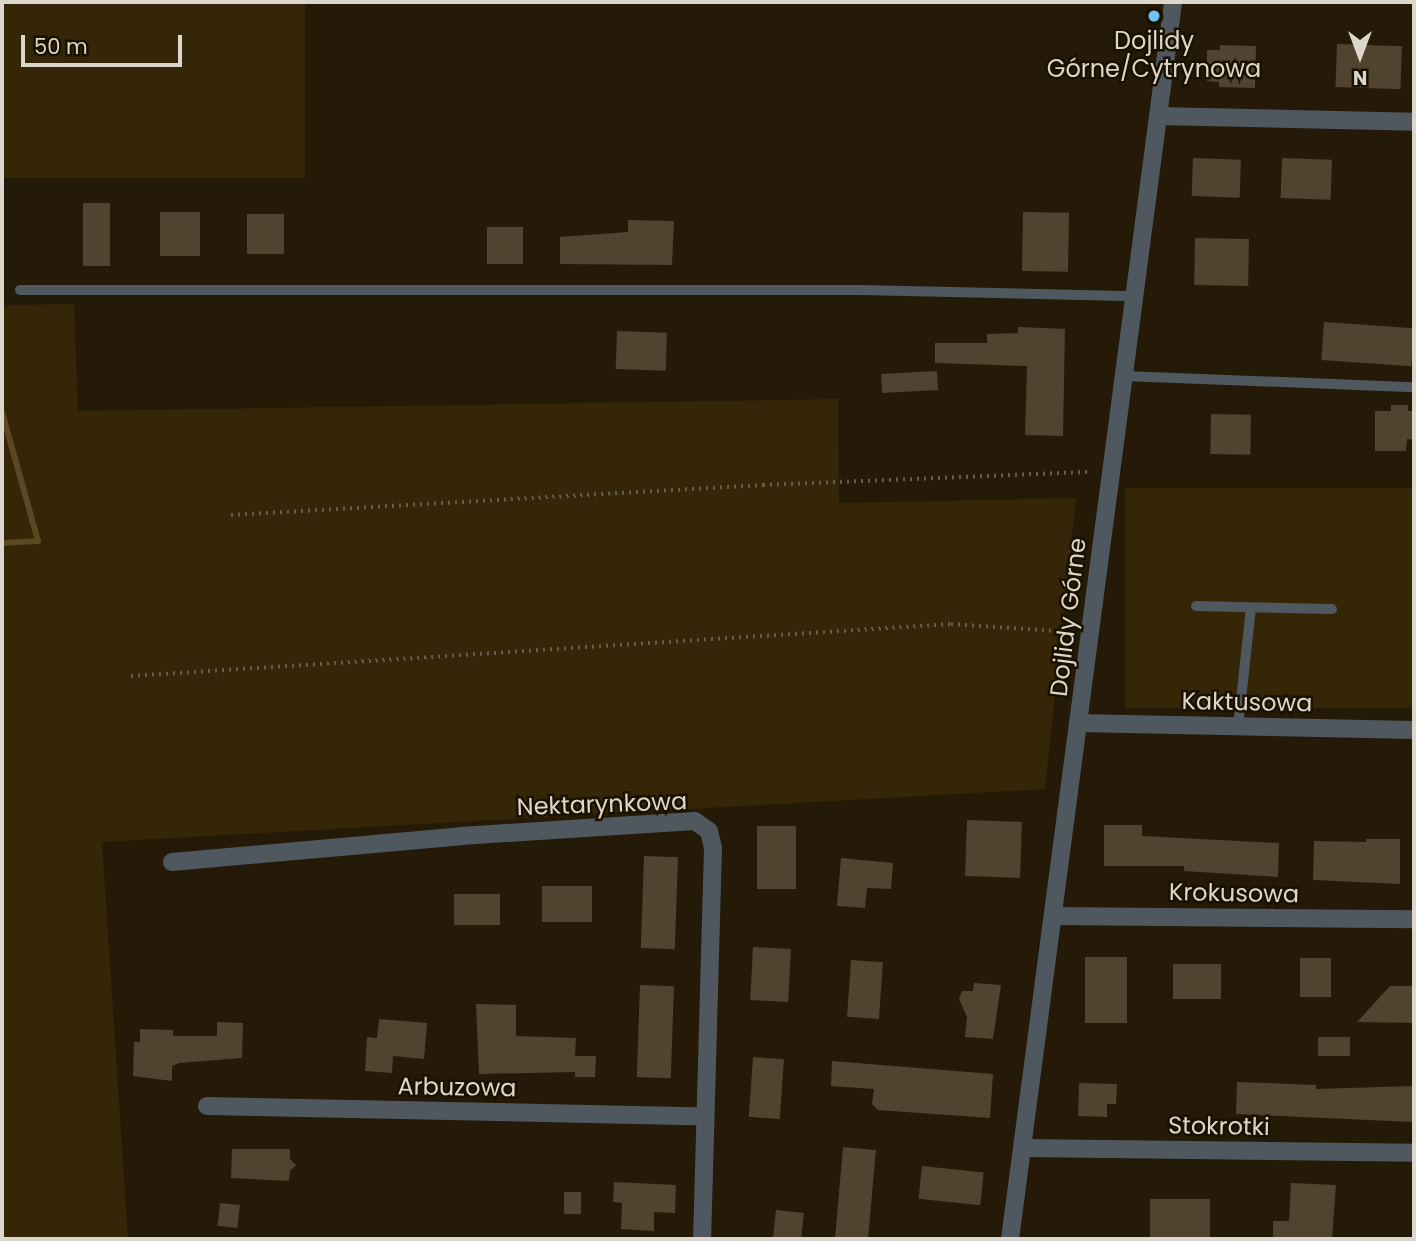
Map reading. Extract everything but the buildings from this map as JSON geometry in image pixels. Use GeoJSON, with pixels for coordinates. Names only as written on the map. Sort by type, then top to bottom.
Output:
{"type":"FeatureCollection","features":[{"type":"Feature","properties":{"kind":"street","name":"Dojlidy Górne"},"geometry":{"type":"LineString","coordinates":[[1010,1239],[1173,2]]}},
{"type":"Feature","properties":{"kind":"street"},"geometry":{"type":"LineString","coordinates":[[1158,116],[1414,122]]}},
{"type":"Feature","properties":{"kind":"street","name":"Kaktusowa"},"geometry":{"type":"LineString","coordinates":[[1078,723],[1414,730]]}},
{"type":"Feature","properties":{"kind":"street","name":"Nektarynkowa"},"geometry":{"type":"LineString","coordinates":[[172,862],[461,836],[695,821],[709,831],[713,848],[702,1239]]}},
{"type":"Feature","properties":{"kind":"street","name":"Krokusowa"},"geometry":{"type":"LineString","coordinates":[[1053,916],[1414,919]]}},
{"type":"Feature","properties":{"kind":"street","name":"Arbuzowa"},"geometry":{"type":"LineString","coordinates":[[207,1106],[705,1116]]}},
{"type":"Feature","properties":{"kind":"street","name":"Stokrotki"},"geometry":{"type":"LineString","coordinates":[[1023,1148],[1414,1153]]}},
{"type":"Feature","properties":{"kind":"lane"},"geometry":{"type":"LineString","coordinates":[[20,290],[861,290],[1134,296]]}},
{"type":"Feature","properties":{"kind":"lane"},"geometry":{"type":"LineString","coordinates":[[1124,376],[1414,387]]}},
{"type":"Feature","properties":{"kind":"lane"},"geometry":{"type":"LineString","coordinates":[[1196,606],[1332,609]]}},
{"type":"Feature","properties":{"kind":"lane"},"geometry":{"type":"LineString","coordinates":[[1238,727],[1251,608]]}},
{"type":"Feature","properties":{"kind":"path"},"geometry":{"type":"LineString","coordinates":[[231,515],[763,485],[1111,471]]}},
{"type":"Feature","properties":{"kind":"path"},"geometry":{"type":"LineString","coordinates":[[131,676],[951,624],[1090,634]]}},
{"type":"Feature","properties":{"kind":"shaded area"},"geometry":{"type":"Polygon","coordinates":[[[2,2],[305,2],[305,178],[2,178],[2,2]]]}},
{"type":"Feature","properties":{"kind":"shaded area"},"geometry":{"type":"Polygon","coordinates":[[[74,304],[78,411],[838,399],[839,503],[1076,498],[1045,789],[102,842],[128,1239],[2,1239],[2,305],[74,304]]]}},
{"type":"Feature","properties":{"kind":"shaded area"},"geometry":{"type":"Polygon","coordinates":[[[1125,488],[1414,488],[1414,708],[1125,708],[1125,488]]]}},
{"type":"Feature","properties":{"kind":"waterway"},"geometry":{"type":"LineString","coordinates":[[2,412],[38,541],[2,543]]}},
{"type":"Feature","properties":{"kind":"place","name":"Dojlidy Górne/Cytrynowa"},"geometry":{"type":"Point","coordinates":[1154,16]}}]}
